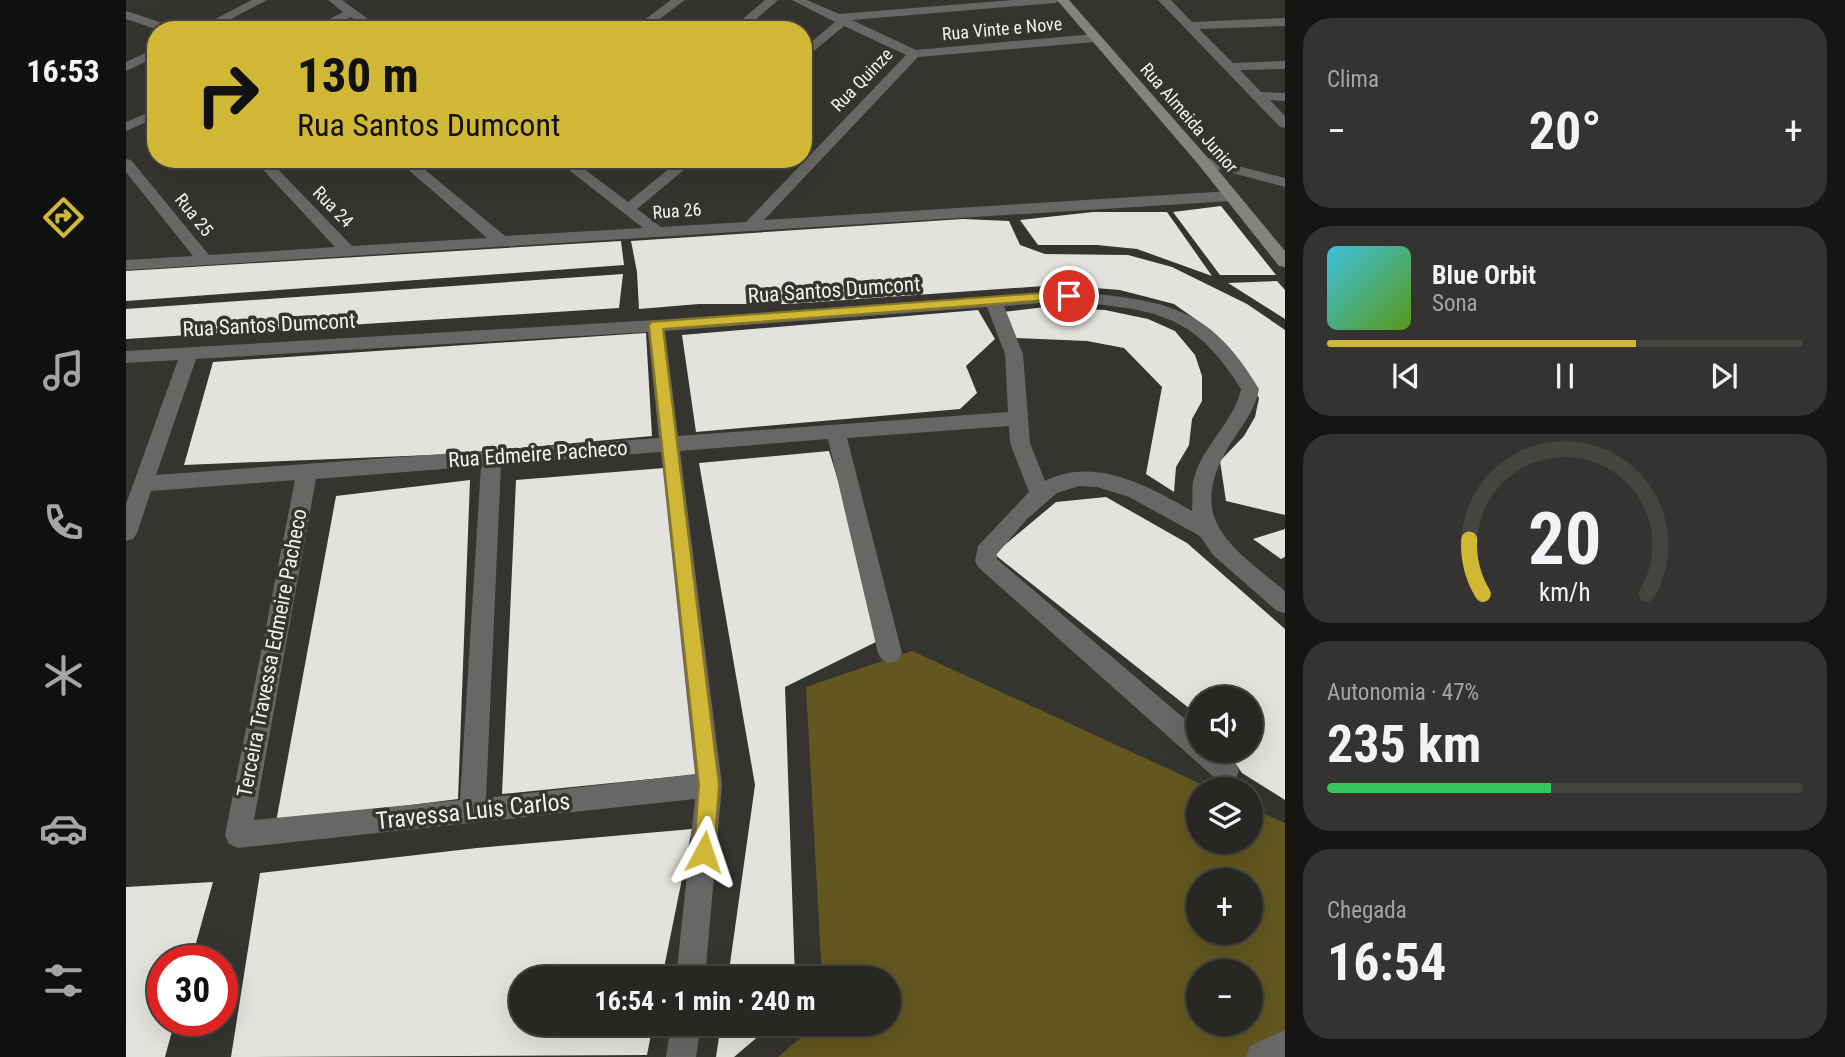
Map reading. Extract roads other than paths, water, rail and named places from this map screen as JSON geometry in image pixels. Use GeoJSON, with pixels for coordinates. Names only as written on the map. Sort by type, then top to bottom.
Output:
{"type":"FeatureCollection","features":[{"type":"Feature","properties":{"kind":"main road","name":"Rua Almeida Junior"},"geometry":{"type":"LineString","coordinates":[[1063,0],[1203,161],[1285,262]]}},
{"type":"Feature","properties":{"kind":"street"},"geometry":{"type":"LineString","coordinates":[[218,21],[261,0]]}},
{"type":"Feature","properties":{"kind":"street"},"geometry":{"type":"LineString","coordinates":[[334,0],[364,21]]}},
{"type":"Feature","properties":{"kind":"street"},"geometry":{"type":"LineString","coordinates":[[650,21],[679,0]]}},
{"type":"Feature","properties":{"kind":"street"},"geometry":{"type":"LineString","coordinates":[[747,21],[772,0]]}},
{"type":"Feature","properties":{"kind":"street"},"geometry":{"type":"LineString","coordinates":[[798,0],[914,54]]}},
{"type":"Feature","properties":{"kind":"street"},"geometry":{"type":"LineString","coordinates":[[812,47],[840,20],[1055,0]]}},
{"type":"Feature","properties":{"kind":"street"},"geometry":{"type":"LineString","coordinates":[[1164,0],[1285,124]]}},
{"type":"Feature","properties":{"kind":"street"},"geometry":{"type":"LineString","coordinates":[[333,21],[352,12]]}},
{"type":"Feature","properties":{"kind":"street"},"geometry":{"type":"LineString","coordinates":[[126,15],[147,22]]}},
{"type":"Feature","properties":{"kind":"street"},"geometry":{"type":"LineString","coordinates":[[1190,26],[1285,22]]}},
{"type":"Feature","properties":{"kind":"street","name":"Rua Vinte e Nove"},"geometry":{"type":"LineString","coordinates":[[914,54],[1094,38]]}},
{"type":"Feature","properties":{"kind":"street","name":"Rua Quinze"},"geometry":{"type":"LineString","coordinates":[[812,161],[914,54]]}},
{"type":"Feature","properties":{"kind":"street"},"geometry":{"type":"LineString","coordinates":[[126,67],[147,56]]}},
{"type":"Feature","properties":{"kind":"street"},"geometry":{"type":"LineString","coordinates":[[1229,67],[1285,65]]}},
{"type":"Feature","properties":{"kind":"street"},"geometry":{"type":"LineString","coordinates":[[1257,96],[1285,97]]}},
{"type":"Feature","properties":{"kind":"street"},"geometry":{"type":"LineString","coordinates":[[126,127],[147,117]]}},
{"type":"Feature","properties":{"kind":"street"},"geometry":{"type":"LineString","coordinates":[[1203,161],[1285,183]]}},
{"type":"Feature","properties":{"kind":"street","name":"Rua 25"},"geometry":{"type":"LineString","coordinates":[[126,163],[205,260]]}},
{"type":"Feature","properties":{"kind":"street","name":"Rua 24"},"geometry":{"type":"LineString","coordinates":[[269,168],[349,252]]}},
{"type":"Feature","properties":{"kind":"street"},"geometry":{"type":"LineString","coordinates":[[414,168],[502,242]]}},
{"type":"Feature","properties":{"kind":"street"},"geometry":{"type":"LineString","coordinates":[[578,168],[658,232]]}},
{"type":"Feature","properties":{"kind":"street"},"geometry":{"type":"LineString","coordinates":[[629,208],[679,168]]}},
{"type":"Feature","properties":{"kind":"street","name":"Rua Quinze"},"geometry":{"type":"LineString","coordinates":[[751,225],[805,168]]}},
{"type":"Feature","properties":{"kind":"street","name":"Rua 26"},"geometry":{"type":"LineString","coordinates":[[126,265],[1231,196]]}},
{"type":"Feature","properties":{"kind":"street","name":"Rua Santos Dumcont"},"geometry":{"type":"LineString","coordinates":[[126,357],[656,326],[1069,296],[1125,300],[1171,313],[1210,337],[1236,367],[1250,389],[1247,404],[1214,453],[1205,478],[1202,516],[1207,530]]}},
{"type":"Feature","properties":{"kind":"street"},"geometry":{"type":"LineString","coordinates":[[993,301],[1014,354],[1018,418],[1025,461],[1040,495]]}},
{"type":"Feature","properties":{"kind":"street"},"geometry":{"type":"LineString","coordinates":[[656,326],[709,785],[692,966]]}},
{"type":"Feature","properties":{"kind":"street"},"geometry":{"type":"LineString","coordinates":[[126,533],[188,353]]}},
{"type":"Feature","properties":{"kind":"street","name":"Rua Edmeire Pacheco"},"geometry":{"type":"LineString","coordinates":[[142,484],[1018,418]]}},
{"type":"Feature","properties":{"kind":"street"},"geometry":{"type":"LineString","coordinates":[[836,432],[859,517],[890,653]]}},
{"type":"Feature","properties":{"kind":"street"},"geometry":{"type":"LineString","coordinates":[[472,812],[491,457]]}},
{"type":"Feature","properties":{"kind":"street","name":"Terceira Travessa Edmeire Pacheco"},"geometry":{"type":"LineString","coordinates":[[238,835],[307,471]]}},
{"type":"Feature","properties":{"kind":"street"},"geometry":{"type":"LineString","coordinates":[[1186,736],[988,565],[986,552],[1015,518],[1040,495],[1061,482],[1091,478],[1112,481],[1207,530],[1221,549],[1285,604]]}},
{"type":"Feature","properties":{"kind":"street"},"geometry":{"type":"LineString","coordinates":[[1217,763],[1226,771]]}},
{"type":"Feature","properties":{"kind":"street","name":"Travessa Luis Carlos"},"geometry":{"type":"LineString","coordinates":[[238,835],[709,785]]}},
{"type":"Feature","properties":{"kind":"street"},"geometry":{"type":"LineString","coordinates":[[681,1057],[684,1036]]}},
{"type":"Feature","properties":{"kind":"street"},"geometry":{"type":"LineString","coordinates":[[1261,1057],[1285,1045]]}}]}
